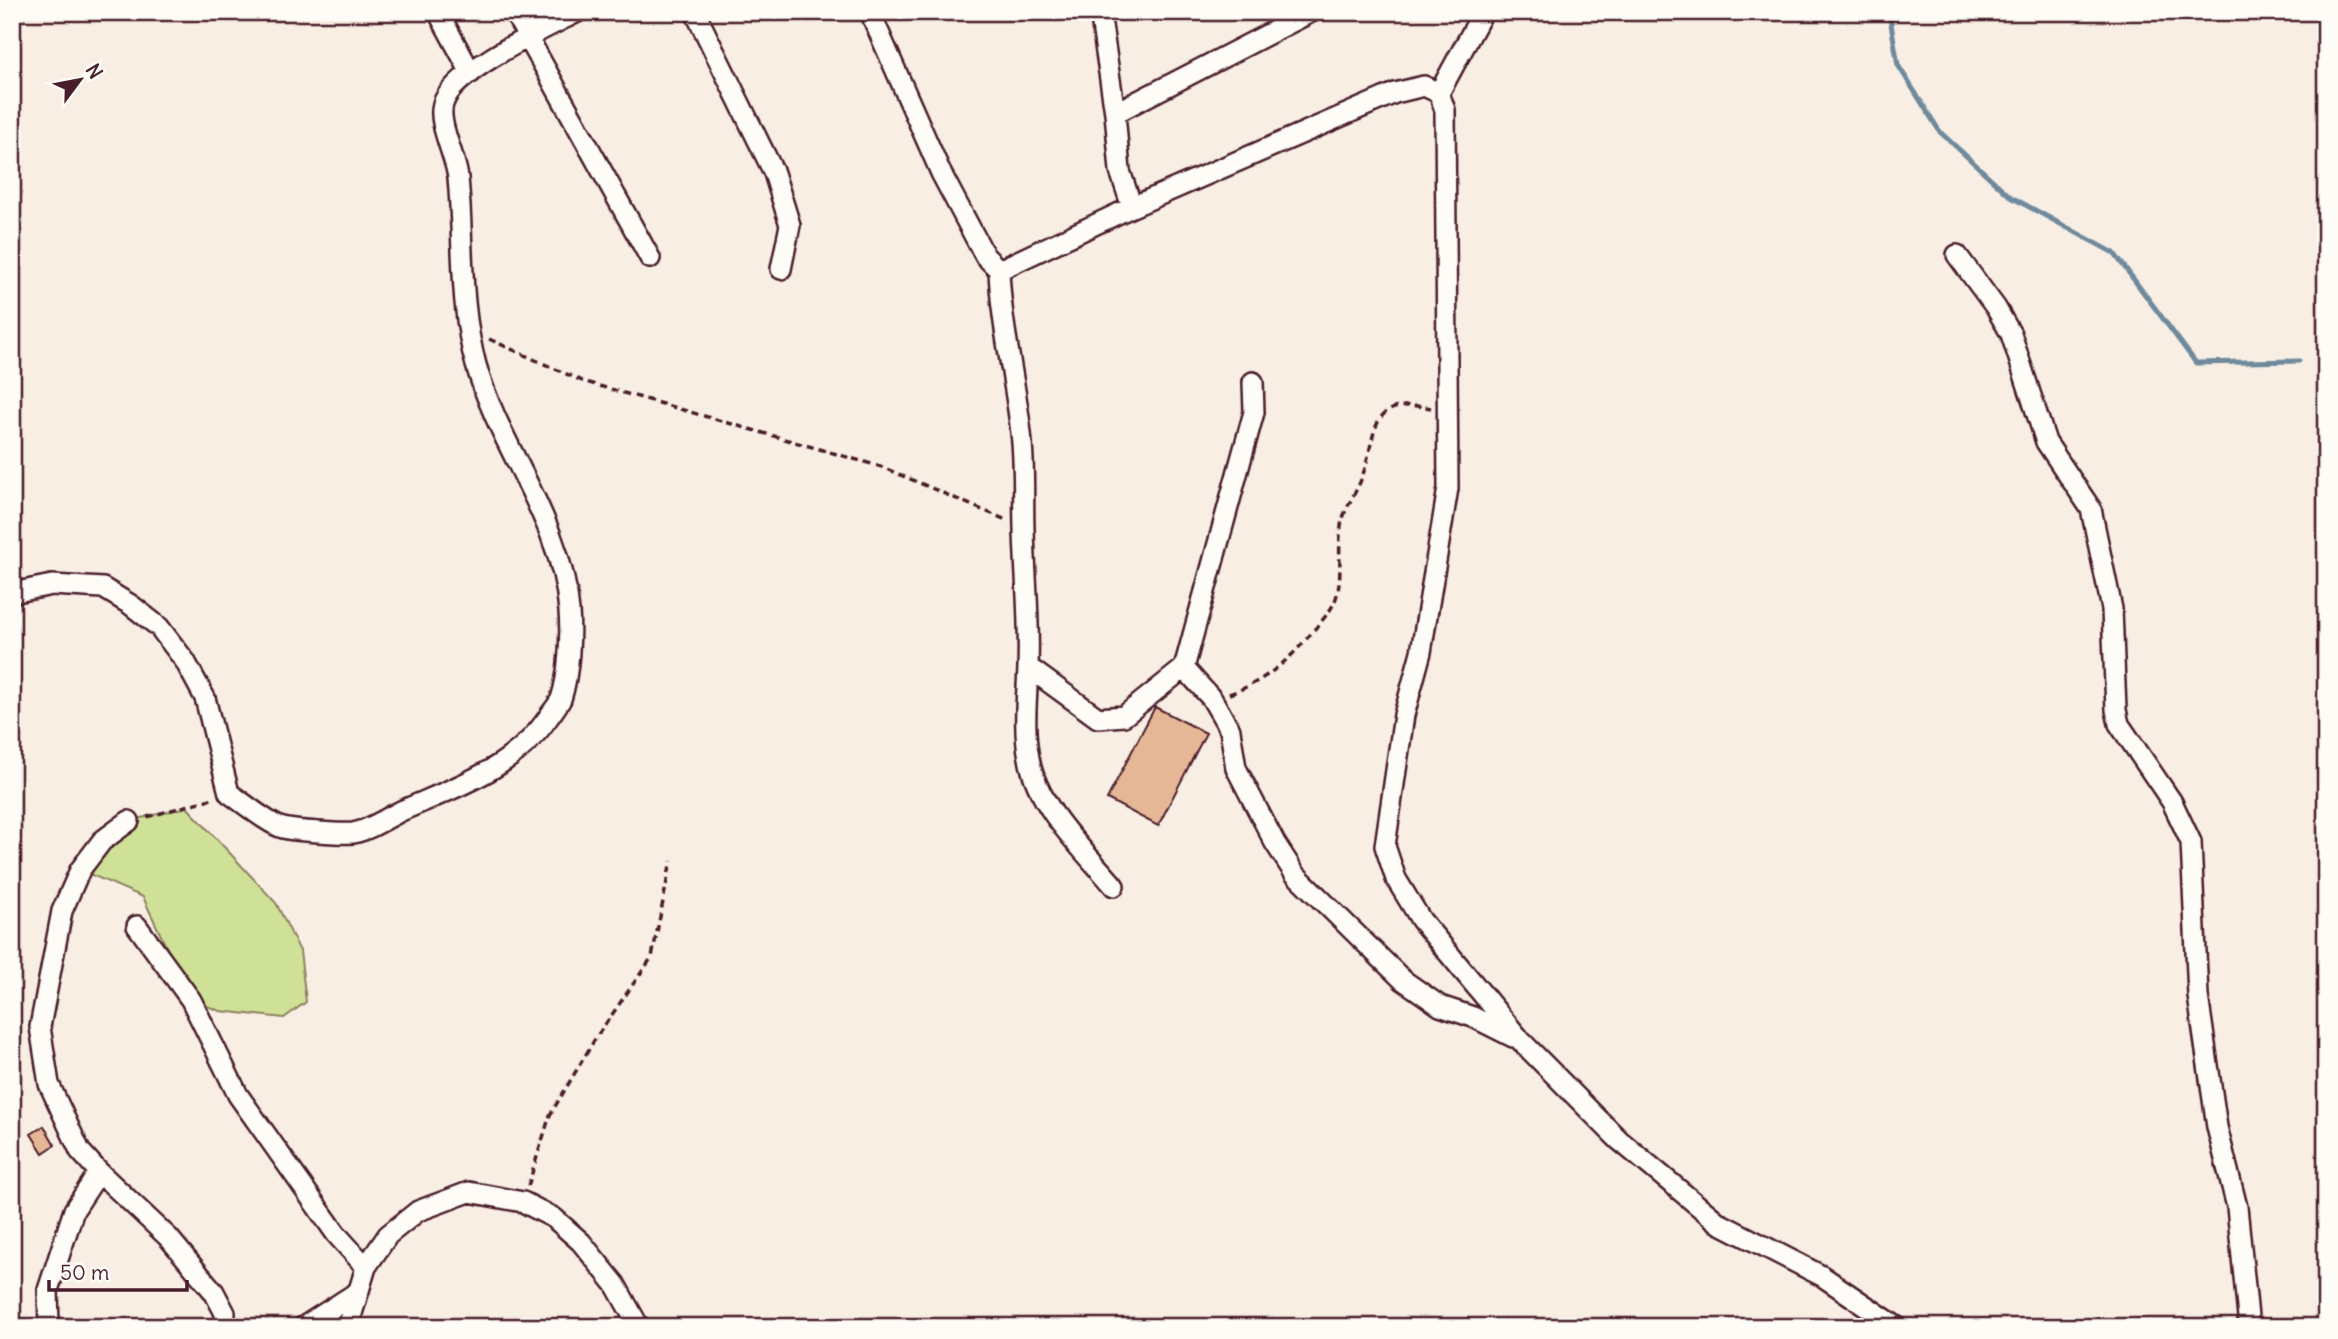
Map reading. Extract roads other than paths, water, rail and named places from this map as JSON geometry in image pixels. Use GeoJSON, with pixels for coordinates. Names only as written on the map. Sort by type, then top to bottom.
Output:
{"type":"FeatureCollection","features":[{"type":"Feature","properties":{"kind":"street"},"geometry":{"type":"LineString","coordinates":[[438,12],[471,73]]}},
{"type":"Feature","properties":{"kind":"street"},"geometry":{"type":"LineString","coordinates":[[514,12],[650,258]]}},
{"type":"Feature","properties":{"kind":"street"},"geometry":{"type":"LineString","coordinates":[[12,593],[52,585],[103,588],[159,627],[185,661],[205,698],[229,793],[281,828],[354,833],[495,768],[518,753],[539,731],[560,700],[568,658],[569,611],[560,563],[538,502],[509,446],[477,366],[463,288],[464,251],[457,171],[442,115],[443,102],[471,73],[577,12]]}},
{"type":"Feature","properties":{"kind":"street"},"geometry":{"type":"LineString","coordinates":[[695,12],[774,173],[784,200],[790,225],[780,270]]}},
{"type":"Feature","properties":{"kind":"street"},"geometry":{"type":"LineString","coordinates":[[870,12],[941,173],[985,256],[999,270],[1000,300],[1021,432],[1025,483],[1024,528],[1030,622],[1026,725],[1029,760],[1047,806],[1114,886]]}},
{"type":"Feature","properties":{"kind":"street"},"geometry":{"type":"LineString","coordinates":[[1100,12],[1115,113],[1120,172],[1132,207]]}},
{"type":"Feature","properties":{"kind":"street"},"geometry":{"type":"LineString","coordinates":[[1115,113],[1311,12]]}},
{"type":"Feature","properties":{"kind":"street"},"geometry":{"type":"LineString","coordinates":[[1438,93],[1483,12]]}},
{"type":"Feature","properties":{"kind":"street"},"geometry":{"type":"LineString","coordinates":[[999,270],[1132,207],[1395,93],[1424,86],[1438,93],[1445,110],[1448,488],[1421,652],[1404,715],[1385,846],[1396,880],[1421,920],[1522,1042],[1619,1140],[1719,1223],[1822,1276],[1897,1327]]}},
{"type":"Feature","properties":{"kind":"street"},"geometry":{"type":"LineString","coordinates":[[1957,255],[2011,334],[2046,442],[2091,509],[2112,608],[2116,710],[2119,724],[2172,802],[2191,842],[2198,996],[2217,1126],[2237,1207],[2249,1327]]}},
{"type":"Feature","properties":{"kind":"street"},"geometry":{"type":"LineString","coordinates":[[1028,667],[1098,718],[1124,716],[1184,668],[1254,412],[1253,382]]}},
{"type":"Feature","properties":{"kind":"street"},"geometry":{"type":"LineString","coordinates":[[1184,668],[1212,699],[1230,730],[1236,768],[1275,843],[1295,874],[1403,980],[1440,1006],[1473,1017],[1522,1042]]}},
{"type":"Feature","properties":{"kind":"street"},"geometry":{"type":"LineString","coordinates":[[129,821],[102,841],[80,870],[62,911],[40,1027],[49,1084],[80,1151],[169,1238],[214,1292],[225,1313],[224,1327]]}},
{"type":"Feature","properties":{"kind":"street"},"geometry":{"type":"LineString","coordinates":[[137,926],[191,1000],[237,1095],[337,1235],[366,1267]]}},
{"type":"Feature","properties":{"kind":"street"},"geometry":{"type":"LineString","coordinates":[[49,1327],[48,1290],[52,1277],[74,1210],[99,1172]]}},
{"type":"Feature","properties":{"kind":"street"},"geometry":{"type":"LineString","coordinates":[[348,1327],[366,1267],[388,1234],[418,1211],[468,1192],[523,1202],[554,1218],[581,1241],[615,1284],[639,1327]]}},
{"type":"Feature","properties":{"kind":"street"},"geometry":{"type":"LineString","coordinates":[[303,1327],[359,1291]]}},
{"type":"Feature","properties":{"kind":"waterway"},"geometry":{"type":"LineString","coordinates":[[1889,12],[1898,65],[1940,132],[2011,197],[2114,253],[2196,363],[2299,361]]}}]}
